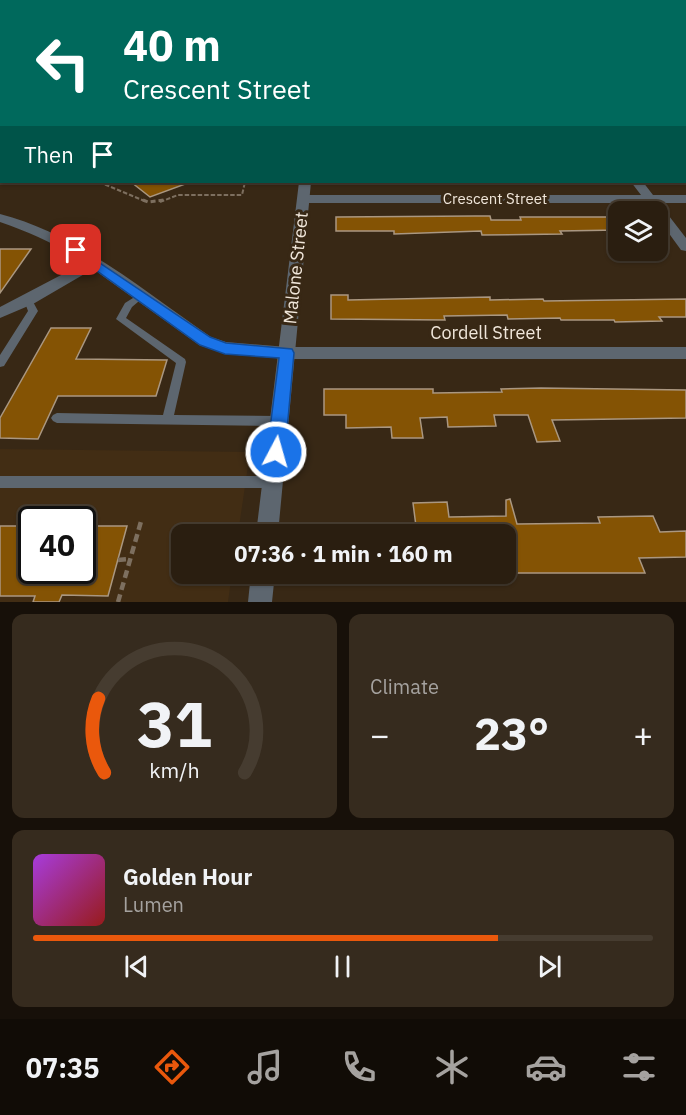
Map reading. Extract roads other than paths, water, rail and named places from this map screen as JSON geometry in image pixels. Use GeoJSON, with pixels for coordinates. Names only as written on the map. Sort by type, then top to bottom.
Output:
{"type":"FeatureCollection","features":[{"type":"Feature","properties":{"kind":"street","name":"Malone Street"},"geometry":{"type":"LineString","coordinates":[[268,524],[305,183]]}},
{"type":"Feature","properties":{"kind":"street"},"geometry":{"type":"LineString","coordinates":[[638,183],[686,247]]}},
{"type":"Feature","properties":{"kind":"street","name":"Crescent Street"},"geometry":{"type":"LineString","coordinates":[[303,199],[686,200]]}},
{"type":"Feature","properties":{"kind":"street"},"geometry":{"type":"LineString","coordinates":[[0,218],[39,231],[65,243],[205,341],[225,348],[287,353]]}},
{"type":"Feature","properties":{"kind":"street"},"geometry":{"type":"LineString","coordinates":[[0,314],[93,262]]}},
{"type":"Feature","properties":{"kind":"street","name":"Cordell Street"},"geometry":{"type":"LineString","coordinates":[[287,353],[686,353]]}},
{"type":"Feature","properties":{"kind":"street"},"geometry":{"type":"LineString","coordinates":[[260,602],[262,584]]}},
{"type":"Feature","properties":{"kind":"lane"},"geometry":{"type":"LineString","coordinates":[[141,296],[128,305],[121,319],[181,362],[167,419]]}},
{"type":"Feature","properties":{"kind":"lane"},"geometry":{"type":"LineString","coordinates":[[0,363],[33,311],[28,300]]}},
{"type":"Feature","properties":{"kind":"lane"},"geometry":{"type":"LineString","coordinates":[[57,418],[279,421]]}},
{"type":"Feature","properties":{"kind":"lane"},"geometry":{"type":"LineString","coordinates":[[0,482],[273,482]]}}]}
